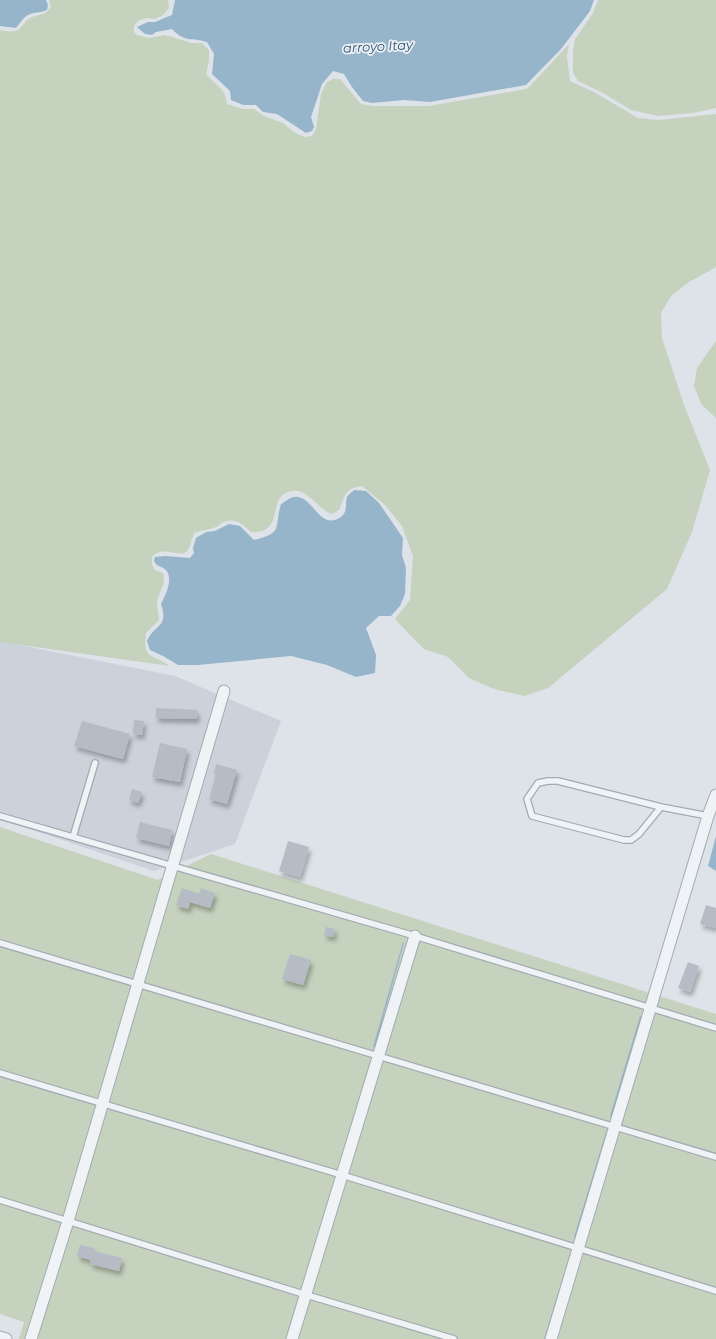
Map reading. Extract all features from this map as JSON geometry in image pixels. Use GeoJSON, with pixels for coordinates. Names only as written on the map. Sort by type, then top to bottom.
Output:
{"type":"FeatureCollection","features":[{"type":"Feature","properties":{"kind":"street"},"geometry":{"type":"LineString","coordinates":[[32,1339],[224,691]]}},
{"type":"Feature","properties":{"kind":"street"},"geometry":{"type":"LineString","coordinates":[[551,1339],[708,816],[716,795]]}},
{"type":"Feature","properties":{"kind":"street"},"geometry":{"type":"LineString","coordinates":[[292,1339],[416,936]]}},
{"type":"Feature","properties":{"kind":"street"},"geometry":{"type":"LineString","coordinates":[[0,1337],[6,1339]]}},
{"type":"Feature","properties":{"kind":"lane"},"geometry":{"type":"LineString","coordinates":[[73,837],[95,763]]}},
{"type":"Feature","properties":{"kind":"lane"},"geometry":{"type":"LineString","coordinates":[[661,807],[639,834],[631,840],[624,840],[532,816],[527,799],[538,783],[548,781],[558,782],[661,807],[708,816]]}},
{"type":"Feature","properties":{"kind":"lane"},"geometry":{"type":"LineString","coordinates":[[0,816],[416,936],[716,1028]]}},
{"type":"Feature","properties":{"kind":"lane"},"geometry":{"type":"LineString","coordinates":[[0,943],[716,1157]]}},
{"type":"Feature","properties":{"kind":"lane"},"geometry":{"type":"LineString","coordinates":[[0,1073],[342,1175],[716,1291]]}},
{"type":"Feature","properties":{"kind":"lane"},"geometry":{"type":"LineString","coordinates":[[0,1200],[454,1339]]}},
{"type":"Feature","properties":{"kind":"shaded area"},"geometry":{"type":"Polygon","coordinates":[[[0,641],[175,676],[281,721],[235,844],[154,871],[0,819],[0,641]]]}},
{"type":"Feature","properties":{"kind":"green space"},"geometry":{"type":"Polygon","coordinates":[[[49,0],[168,0],[169,8],[163,15],[155,19],[146,18],[138,21],[134,26],[134,32],[137,35],[149,38],[165,35],[192,43],[202,43],[209,50],[209,61],[206,74],[220,87],[226,98],[227,104],[243,109],[254,109],[264,116],[283,123],[295,133],[305,137],[312,136],[316,129],[321,94],[327,82],[333,79],[340,79],[361,104],[372,106],[429,106],[526,89],[569,44],[567,56],[570,81],[594,92],[638,118],[659,120],[716,114],[716,267],[689,282],[671,296],[661,313],[662,338],[684,405],[710,470],[692,532],[667,589],[548,688],[524,696],[494,689],[469,678],[448,657],[424,649],[395,619],[410,600],[413,556],[402,526],[385,505],[362,486],[356,487],[346,494],[339,510],[332,514],[327,512],[303,493],[293,491],[286,493],[281,497],[273,520],[265,530],[251,532],[239,522],[232,520],[223,522],[217,527],[194,533],[189,548],[184,553],[166,551],[156,553],[152,557],[152,564],[155,570],[163,573],[164,582],[157,600],[159,620],[146,633],[145,642],[149,655],[170,666],[0,642],[0,30],[18,30],[30,18],[47,12],[51,6],[49,0]]]}},
{"type":"Feature","properties":{"kind":"green space"},"geometry":{"type":"Polygon","coordinates":[[[598,0],[716,0],[716,108],[693,113],[658,116],[631,110],[603,93],[578,81],[573,73],[573,51],[575,39],[593,13],[598,0]]]}},
{"type":"Feature","properties":{"kind":"green space"},"geometry":{"type":"Polygon","coordinates":[[[716,341],[716,418],[701,404],[694,386],[697,368],[716,341]]]}},
{"type":"Feature","properties":{"kind":"green space"},"geometry":{"type":"Polygon","coordinates":[[[0,827],[158,880],[211,854],[716,1014],[716,1339],[19,1339],[24,1322],[0,1314],[0,827]]]}},
{"type":"Feature","properties":{"kind":"water"},"geometry":{"type":"Polygon","coordinates":[[[0,0],[46,0],[48,5],[47,10],[31,14],[26,17],[16,28],[0,26],[0,0]]]}},
{"type":"Feature","properties":{"kind":"water","name":"arroyo Itay"},"geometry":{"type":"Polygon","coordinates":[[[175,0],[594,0],[590,11],[561,49],[526,85],[430,102],[404,100],[372,103],[363,101],[344,74],[333,71],[322,84],[311,117],[314,127],[312,131],[306,133],[277,114],[263,112],[256,105],[243,105],[231,100],[230,91],[212,74],[214,54],[207,42],[185,38],[172,29],[156,32],[152,35],[145,34],[137,27],[172,15],[175,0]]]}},
{"type":"Feature","properties":{"kind":"water"},"geometry":{"type":"Polygon","coordinates":[[[354,490],[366,491],[379,503],[403,538],[402,555],[406,568],[405,594],[400,606],[391,616],[379,616],[366,628],[376,655],[375,673],[356,677],[327,665],[291,656],[198,665],[178,665],[150,650],[147,641],[150,635],[162,622],[163,612],[161,604],[169,583],[166,570],[155,563],[155,557],[165,556],[190,558],[194,553],[193,548],[196,538],[206,532],[215,531],[229,524],[240,526],[254,540],[270,535],[276,528],[281,504],[292,497],[301,498],[321,516],[327,520],[333,520],[341,517],[345,513],[347,497],[354,490]]]}},
{"type":"Feature","properties":{"kind":"water"},"geometry":{"type":"Polygon","coordinates":[[[716,836],[716,871],[708,866],[716,836]]]}},
{"type":"Feature","properties":{"kind":"water"},"geometry":{"type":"Polygon","coordinates":[[[403,942],[404,943],[375,1047],[373,1047],[403,942]]]}},
{"type":"Feature","properties":{"kind":"water"},"geometry":{"type":"Polygon","coordinates":[[[640,1016],[642,1017],[612,1117],[610,1116],[640,1016]]]}},
{"type":"Feature","properties":{"kind":"water"},"geometry":{"type":"Polygon","coordinates":[[[606,1132],[607,1133],[576,1237],[574,1237],[606,1132]]]}},
{"type":"Feature","properties":{"kind":"water"},"geometry":{"type":"Polygon","coordinates":[[[570,1254],[572,1254],[544,1339],[570,1254]]]}},
{"type":"Feature","properties":{"kind":"building"},"geometry":{"type":"Polygon","coordinates":[[[156,708],[197,710],[197,719],[156,718],[156,708]]]}},
{"type":"Feature","properties":{"kind":"building"},"geometry":{"type":"Polygon","coordinates":[[[134,720],[144,721],[142,735],[133,734],[134,720]]]}},
{"type":"Feature","properties":{"kind":"building"},"geometry":{"type":"Polygon","coordinates":[[[82,721],[130,734],[123,759],[74,746],[82,721]]]}},
{"type":"Feature","properties":{"kind":"building"},"geometry":{"type":"Polygon","coordinates":[[[160,743],[187,749],[180,782],[152,777],[160,743]]]}},
{"type":"Feature","properties":{"kind":"building"},"geometry":{"type":"Polygon","coordinates":[[[216,764],[237,770],[227,804],[209,799],[216,774],[214,774],[216,764]]]}},
{"type":"Feature","properties":{"kind":"building"},"geometry":{"type":"Polygon","coordinates":[[[132,789],[142,792],[138,803],[129,800],[132,789]]]}},
{"type":"Feature","properties":{"kind":"building"},"geometry":{"type":"Polygon","coordinates":[[[140,822],[172,830],[169,846],[136,838],[140,822]]]}},
{"type":"Feature","properties":{"kind":"building"},"geometry":{"type":"Polygon","coordinates":[[[288,841],[309,847],[300,877],[279,871],[288,841]]]}},
{"type":"Feature","properties":{"kind":"building"},"geometry":{"type":"Polygon","coordinates":[[[182,888],[199,894],[201,888],[215,893],[210,908],[190,902],[188,909],[176,905],[182,888]]]}},
{"type":"Feature","properties":{"kind":"building"},"geometry":{"type":"Polygon","coordinates":[[[706,905],[716,908],[716,928],[700,924],[706,905]]]}},
{"type":"Feature","properties":{"kind":"building"},"geometry":{"type":"Polygon","coordinates":[[[326,927],[335,929],[333,937],[324,935],[326,927]]]}},
{"type":"Feature","properties":{"kind":"building"},"geometry":{"type":"Polygon","coordinates":[[[290,954],[311,960],[303,985],[282,979],[290,954]]]}},
{"type":"Feature","properties":{"kind":"building"},"geometry":{"type":"Polygon","coordinates":[[[688,962],[699,966],[690,992],[678,988],[688,962]]]}},
{"type":"Feature","properties":{"kind":"building"},"geometry":{"type":"Polygon","coordinates":[[[80,1245],[94,1248],[94,1251],[122,1258],[119,1271],[90,1264],[91,1260],[77,1256],[80,1245]]]}}]}
